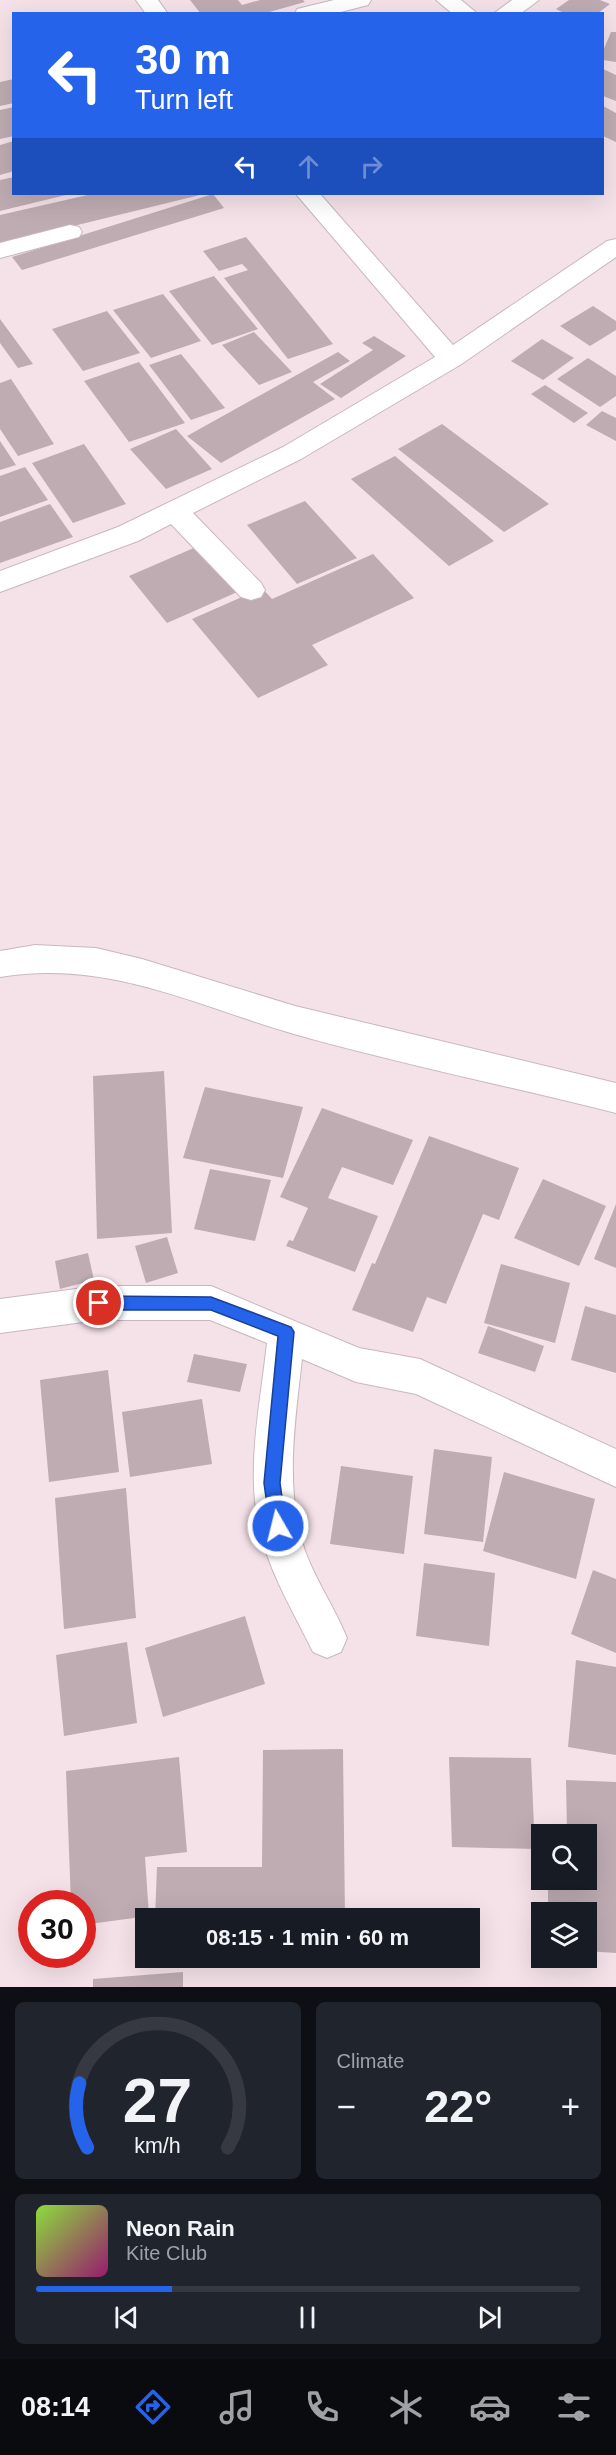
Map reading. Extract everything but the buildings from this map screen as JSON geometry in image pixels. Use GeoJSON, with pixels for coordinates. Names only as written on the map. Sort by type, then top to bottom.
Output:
{"type":"FeatureCollection","features":[{"type":"Feature","properties":{"kind":"street"},"geometry":{"type":"LineString","coordinates":[[147,0],[156,12]]}},
{"type":"Feature","properties":{"kind":"street"},"geometry":{"type":"LineString","coordinates":[[313,12],[360,0]]}},
{"type":"Feature","properties":{"kind":"street"},"geometry":{"type":"LineString","coordinates":[[447,0],[465,12]]}},
{"type":"Feature","properties":{"kind":"street"},"geometry":{"type":"LineString","coordinates":[[507,12],[528,0]]}},
{"type":"Feature","properties":{"kind":"street"},"geometry":{"type":"LineString","coordinates":[[309,195],[451,359]]}},
{"type":"Feature","properties":{"kind":"street"},"geometry":{"type":"LineString","coordinates":[[0,251],[70,232]]}},
{"type":"Feature","properties":{"kind":"street"},"geometry":{"type":"LineString","coordinates":[[0,582],[128,534],[292,453],[451,359],[616,246]]}},
{"type":"Feature","properties":{"kind":"street"},"geometry":{"type":"LineString","coordinates":[[174,511],[251,590]]}},
{"type":"Feature","properties":{"kind":"street"},"geometry":{"type":"LineString","coordinates":[[0,964],[35,958],[96,961],[142,972],[295,1020],[616,1098]]}},
{"type":"Feature","properties":{"kind":"street"},"geometry":{"type":"LineString","coordinates":[[0,1316],[99,1303],[211,1304],[286,1332],[356,1365],[420,1377],[616,1468]]}},
{"type":"Feature","properties":{"kind":"street"},"geometry":{"type":"LineString","coordinates":[[286,1332],[272,1483],[278,1526],[289,1559],[327,1638]]}},
{"type":"Feature","properties":{"kind":"route"},"geometry":{"type":"LineString","coordinates":[[99,1303],[211,1304],[286,1332],[272,1483],[278,1526]]}}]}
